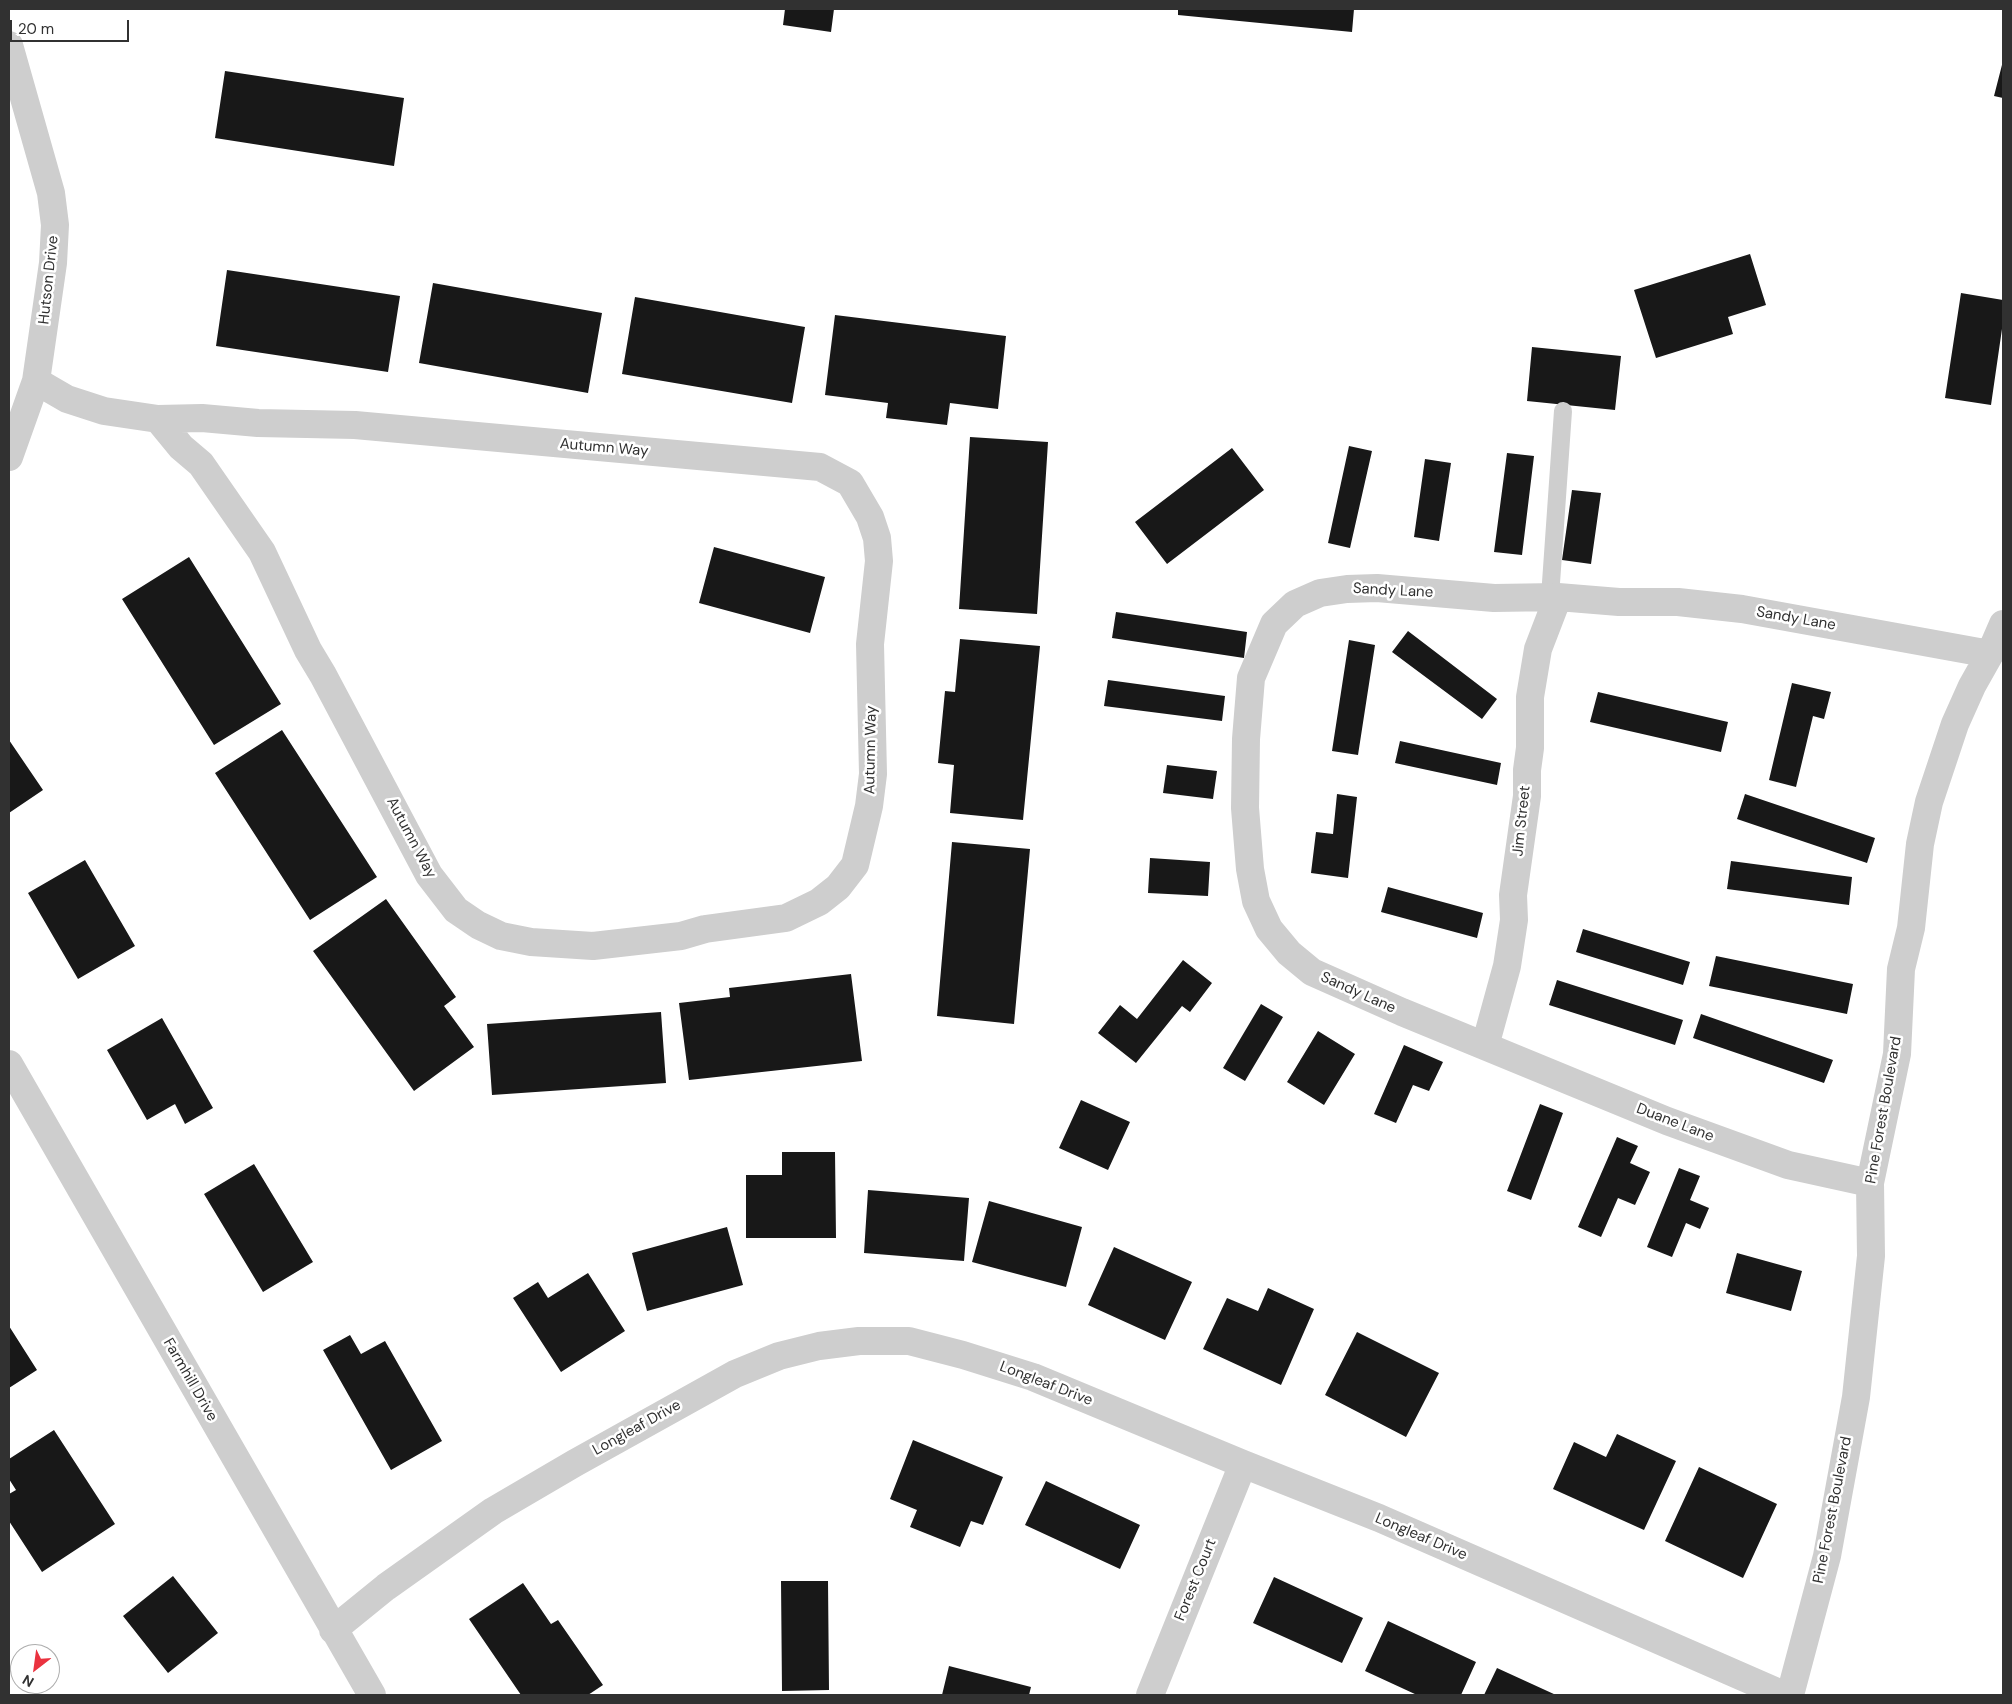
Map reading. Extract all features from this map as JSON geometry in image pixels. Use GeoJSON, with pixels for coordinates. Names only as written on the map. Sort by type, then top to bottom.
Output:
{"type":"FeatureCollection","features":[{"type":"Feature","properties":{"kind":"street","name":"Hutson Drive"},"geometry":{"type":"LineString","coordinates":[[9,45],[51,193],[55,225],[53,263],[36,381],[9,457]]}},
{"type":"Feature","properties":{"kind":"street","name":"Autumn Way"},"geometry":{"type":"LineString","coordinates":[[36,381],[67,398],[104,411],[158,419],[202,418],[258,424],[355,425],[820,467],[850,483],[870,517],[877,538],[879,561],[870,644],[873,774],[869,806],[855,865],[838,887],[819,902],[786,918],[705,929],[681,936],[593,946],[531,942],[501,936],[478,925],[456,910],[429,875],[308,650],[262,552],[201,464],[181,447],[158,419]]}},
{"type":"Feature","properties":{"kind":"street","name":"Sandy Lane"},"geometry":{"type":"LineString","coordinates":[[1485,1046],[1312,972],[1289,953],[1269,929],[1256,901],[1250,869],[1245,808],[1246,739],[1251,678],[1274,624],[1295,604],[1320,593],[1347,589],[1377,588],[1494,598],[1554,597],[1619,602],[1678,602],[1742,609],[1990,654]]}},
{"type":"Feature","properties":{"kind":"street","name":"Jim Street"},"geometry":{"type":"LineString","coordinates":[[1485,1046],[1507,966],[1514,920],[1513,895],[1527,796],[1527,770],[1530,748],[1530,697],[1538,649],[1554,597]]}},
{"type":"Feature","properties":{"kind":"street","name":"Pine Forest Boulevard"},"geometry":{"type":"LineString","coordinates":[[1790,1695],[1827,1556],[1856,1397],[1872,1256],[1870,1183],[1897,1054],[1901,969],[1911,928],[1920,844],[1930,802],[1955,724],[2003,624]]}},
{"type":"Feature","properties":{"kind":"street","name":"Duane Lane"},"geometry":{"type":"LineString","coordinates":[[1485,1046],[1667,1121],[1788,1165],[1870,1183]]}},
{"type":"Feature","properties":{"kind":"street","name":"Farmhill Drive"},"geometry":{"type":"LineString","coordinates":[[9,1064],[372,1695]]}},
{"type":"Feature","properties":{"kind":"street","name":"Longleaf Drive"},"geometry":{"type":"LineString","coordinates":[[333,1630],[386,1587],[493,1511],[734,1374],[779,1356],[819,1346],[860,1341],[909,1341],[963,1355],[1033,1377],[1378,1518],[1784,1695]]}},
{"type":"Feature","properties":{"kind":"street","name":"Forest Court"},"geometry":{"type":"LineString","coordinates":[[1150,1695],[1243,1464]]}},
{"type":"Feature","properties":{"kind":"lane"},"geometry":{"type":"LineString","coordinates":[[1554,597],[1563,411]]}},
{"type":"Feature","properties":{"kind":"building"},"geometry":{"type":"Polygon","coordinates":[[[785,9],[834,9],[831,32],[783,25],[785,9]]]}},
{"type":"Feature","properties":{"kind":"building"},"geometry":{"type":"Polygon","coordinates":[[[1178,9],[1354,9],[1352,32],[1178,15],[1178,9]]]}},
{"type":"Feature","properties":{"kind":"building"},"geometry":{"type":"Polygon","coordinates":[[[2003,61],[2003,98],[1994,96],[2003,61]]]}},
{"type":"Feature","properties":{"kind":"building"},"geometry":{"type":"Polygon","coordinates":[[[225,71],[404,98],[394,166],[215,138],[225,71]]]}},
{"type":"Feature","properties":{"kind":"building"},"geometry":{"type":"Polygon","coordinates":[[[1750,254],[1766,305],[1728,317],[1733,334],[1656,358],[1634,290],[1750,254]]]}},
{"type":"Feature","properties":{"kind":"building"},"geometry":{"type":"Polygon","coordinates":[[[227,270],[400,296],[388,372],[216,346],[227,270]]]}},
{"type":"Feature","properties":{"kind":"building"},"geometry":{"type":"Polygon","coordinates":[[[433,283],[602,313],[588,393],[419,363],[433,283]]]}},
{"type":"Feature","properties":{"kind":"building"},"geometry":{"type":"Polygon","coordinates":[[[1961,293],[2003,300],[2003,322],[1991,405],[1945,398],[1961,293]]]}},
{"type":"Feature","properties":{"kind":"building"},"geometry":{"type":"Polygon","coordinates":[[[635,297],[805,327],[792,403],[622,374],[635,297]]]}},
{"type":"Feature","properties":{"kind":"building"},"geometry":{"type":"Polygon","coordinates":[[[835,315],[1006,336],[998,409],[950,403],[947,425],[886,418],[888,403],[825,395],[835,315]]]}},
{"type":"Feature","properties":{"kind":"building"},"geometry":{"type":"Polygon","coordinates":[[[1532,347],[1621,356],[1615,410],[1527,401],[1532,347]]]}},
{"type":"Feature","properties":{"kind":"building"},"geometry":{"type":"Polygon","coordinates":[[[970,437],[1048,442],[1037,614],[959,609],[970,437]]]}},
{"type":"Feature","properties":{"kind":"building"},"geometry":{"type":"Polygon","coordinates":[[[1349,446],[1372,451],[1350,548],[1328,543],[1349,446]]]}},
{"type":"Feature","properties":{"kind":"building"},"geometry":{"type":"Polygon","coordinates":[[[1232,448],[1264,490],[1167,564],[1135,522],[1232,448]]]}},
{"type":"Feature","properties":{"kind":"building"},"geometry":{"type":"Polygon","coordinates":[[[1507,453],[1534,456],[1522,555],[1494,552],[1507,453]]]}},
{"type":"Feature","properties":{"kind":"building"},"geometry":{"type":"Polygon","coordinates":[[[1425,459],[1451,463],[1439,541],[1414,537],[1425,459]]]}},
{"type":"Feature","properties":{"kind":"building"},"geometry":{"type":"Polygon","coordinates":[[[1572,490],[1601,493],[1591,564],[1562,560],[1572,490]]]}},
{"type":"Feature","properties":{"kind":"building"},"geometry":{"type":"Polygon","coordinates":[[[714,547],[825,577],[810,633],[699,603],[714,547]]]}},
{"type":"Feature","properties":{"kind":"building"},"geometry":{"type":"Polygon","coordinates":[[[189,557],[281,704],[214,745],[122,599],[189,557]]]}},
{"type":"Feature","properties":{"kind":"building"},"geometry":{"type":"Polygon","coordinates":[[[1116,612],[1247,632],[1244,658],[1112,638],[1116,612]]]}},
{"type":"Feature","properties":{"kind":"building"},"geometry":{"type":"Polygon","coordinates":[[[1408,631],[1497,699],[1482,719],[1392,652],[1408,631]]]}},
{"type":"Feature","properties":{"kind":"building"},"geometry":{"type":"Polygon","coordinates":[[[960,639],[1040,646],[1023,820],[950,813],[954,765],[938,763],[945,691],[955,692],[960,639]]]}},
{"type":"Feature","properties":{"kind":"building"},"geometry":{"type":"Polygon","coordinates":[[[1349,640],[1375,645],[1358,755],[1332,751],[1349,640]]]}},
{"type":"Feature","properties":{"kind":"building"},"geometry":{"type":"Polygon","coordinates":[[[1108,680],[1225,696],[1222,721],[1104,706],[1108,680]]]}},
{"type":"Feature","properties":{"kind":"building"},"geometry":{"type":"Polygon","coordinates":[[[1792,683],[1831,692],[1824,719],[1813,716],[1796,787],[1769,780],[1792,683]]]}},
{"type":"Feature","properties":{"kind":"building"},"geometry":{"type":"Polygon","coordinates":[[[1598,692],[1728,722],[1721,752],[1590,722],[1598,692]]]}},
{"type":"Feature","properties":{"kind":"building"},"geometry":{"type":"Polygon","coordinates":[[[282,730],[377,877],[310,920],[215,773],[282,730]]]}},
{"type":"Feature","properties":{"kind":"building"},"geometry":{"type":"Polygon","coordinates":[[[9,740],[43,790],[9,813],[9,740]]]}},
{"type":"Feature","properties":{"kind":"building"},"geometry":{"type":"Polygon","coordinates":[[[1400,741],[1501,763],[1497,785],[1395,763],[1400,741]]]}},
{"type":"Feature","properties":{"kind":"building"},"geometry":{"type":"Polygon","coordinates":[[[1167,765],[1217,771],[1213,799],[1163,793],[1167,765]]]}},
{"type":"Feature","properties":{"kind":"building"},"geometry":{"type":"Polygon","coordinates":[[[1337,794],[1357,797],[1348,878],[1311,873],[1316,832],[1333,834],[1337,794]]]}},
{"type":"Feature","properties":{"kind":"building"},"geometry":{"type":"Polygon","coordinates":[[[1745,794],[1875,838],[1867,863],[1737,819],[1745,794]]]}},
{"type":"Feature","properties":{"kind":"building"},"geometry":{"type":"Polygon","coordinates":[[[952,842],[1030,849],[1014,1024],[937,1016],[952,842]]]}},
{"type":"Feature","properties":{"kind":"building"},"geometry":{"type":"Polygon","coordinates":[[[1150,858],[1210,862],[1208,896],[1148,893],[1150,858]]]}},
{"type":"Feature","properties":{"kind":"building"},"geometry":{"type":"Polygon","coordinates":[[[85,860],[135,946],[78,979],[28,893],[85,860]]]}},
{"type":"Feature","properties":{"kind":"building"},"geometry":{"type":"Polygon","coordinates":[[[1731,861],[1852,877],[1849,905],[1727,889],[1731,861]]]}},
{"type":"Feature","properties":{"kind":"building"},"geometry":{"type":"Polygon","coordinates":[[[1388,887],[1483,913],[1477,938],[1381,912],[1388,887]]]}},
{"type":"Feature","properties":{"kind":"building"},"geometry":{"type":"Polygon","coordinates":[[[386,899],[456,997],[444,1006],[474,1047],[414,1091],[313,951],[386,899]]]}},
{"type":"Feature","properties":{"kind":"building"},"geometry":{"type":"Polygon","coordinates":[[[1583,929],[1690,962],[1683,985],[1576,952],[1583,929]]]}},
{"type":"Feature","properties":{"kind":"building"},"geometry":{"type":"Polygon","coordinates":[[[1716,956],[1853,984],[1847,1014],[1709,986],[1716,956]]]}},
{"type":"Feature","properties":{"kind":"building"},"geometry":{"type":"Polygon","coordinates":[[[1183,960],[1212,983],[1190,1012],[1182,1006],[1136,1063],[1098,1033],[1120,1005],[1137,1019],[1183,960]]]}},
{"type":"Feature","properties":{"kind":"building"},"geometry":{"type":"Polygon","coordinates":[[[851,974],[862,1061],[689,1080],[679,1003],[730,997],[729,988],[851,974]]]}},
{"type":"Feature","properties":{"kind":"building"},"geometry":{"type":"Polygon","coordinates":[[[1557,980],[1683,1020],[1675,1045],[1549,1005],[1557,980]]]}},
{"type":"Feature","properties":{"kind":"building"},"geometry":{"type":"Polygon","coordinates":[[[1261,1004],[1283,1017],[1245,1081],[1223,1068],[1261,1004]]]}},
{"type":"Feature","properties":{"kind":"building"},"geometry":{"type":"Polygon","coordinates":[[[661,1012],[666,1083],[492,1095],[487,1024],[661,1012]]]}},
{"type":"Feature","properties":{"kind":"building"},"geometry":{"type":"Polygon","coordinates":[[[1701,1014],[1833,1060],[1824,1083],[1693,1038],[1701,1014]]]}},
{"type":"Feature","properties":{"kind":"building"},"geometry":{"type":"Polygon","coordinates":[[[162,1018],[213,1108],[185,1124],[175,1104],[147,1120],[107,1050],[162,1018]]]}},
{"type":"Feature","properties":{"kind":"building"},"geometry":{"type":"Polygon","coordinates":[[[1318,1031],[1355,1054],[1324,1105],[1287,1082],[1318,1031]]]}},
{"type":"Feature","properties":{"kind":"building"},"geometry":{"type":"Polygon","coordinates":[[[1404,1045],[1443,1062],[1429,1091],[1413,1085],[1396,1123],[1374,1114],[1404,1045]]]}},
{"type":"Feature","properties":{"kind":"building"},"geometry":{"type":"Polygon","coordinates":[[[1081,1100],[1130,1122],[1108,1170],[1059,1148],[1081,1100]]]}},
{"type":"Feature","properties":{"kind":"building"},"geometry":{"type":"Polygon","coordinates":[[[1540,1104],[1563,1113],[1531,1200],[1507,1191],[1540,1104]]]}},
{"type":"Feature","properties":{"kind":"building"},"geometry":{"type":"Polygon","coordinates":[[[1617,1137],[1638,1146],[1630,1163],[1650,1172],[1635,1205],[1618,1198],[1601,1237],[1578,1227],[1617,1137]]]}},
{"type":"Feature","properties":{"kind":"building"},"geometry":{"type":"Polygon","coordinates":[[[782,1152],[835,1152],[836,1238],[746,1238],[746,1175],[782,1175],[782,1152]]]}},
{"type":"Feature","properties":{"kind":"building"},"geometry":{"type":"Polygon","coordinates":[[[254,1164],[313,1262],[263,1292],[204,1194],[254,1164]]]}},
{"type":"Feature","properties":{"kind":"building"},"geometry":{"type":"Polygon","coordinates":[[[1679,1168],[1700,1176],[1690,1200],[1709,1208],[1700,1229],[1686,1223],[1672,1257],[1647,1247],[1679,1168]]]}},
{"type":"Feature","properties":{"kind":"building"},"geometry":{"type":"Polygon","coordinates":[[[868,1190],[969,1198],[964,1261],[864,1253],[868,1190]]]}},
{"type":"Feature","properties":{"kind":"building"},"geometry":{"type":"Polygon","coordinates":[[[989,1201],[1082,1227],[1066,1287],[972,1262],[989,1201]]]}},
{"type":"Feature","properties":{"kind":"building"},"geometry":{"type":"Polygon","coordinates":[[[727,1227],[743,1285],[647,1311],[632,1253],[727,1227]]]}},
{"type":"Feature","properties":{"kind":"building"},"geometry":{"type":"Polygon","coordinates":[[[1114,1247],[1192,1282],[1165,1340],[1088,1305],[1114,1247]]]}},
{"type":"Feature","properties":{"kind":"building"},"geometry":{"type":"Polygon","coordinates":[[[1737,1253],[1802,1271],[1791,1311],[1726,1293],[1737,1253]]]}},
{"type":"Feature","properties":{"kind":"building"},"geometry":{"type":"Polygon","coordinates":[[[588,1273],[625,1331],[561,1372],[513,1298],[538,1282],[548,1298],[588,1273]]]}},
{"type":"Feature","properties":{"kind":"building"},"geometry":{"type":"Polygon","coordinates":[[[1268,1288],[1314,1309],[1281,1385],[1203,1349],[1227,1298],[1258,1311],[1268,1288]]]}},
{"type":"Feature","properties":{"kind":"building"},"geometry":{"type":"Polygon","coordinates":[[[9,1326],[37,1370],[9,1388],[9,1326]]]}},
{"type":"Feature","properties":{"kind":"building"},"geometry":{"type":"Polygon","coordinates":[[[1357,1332],[1439,1373],[1406,1437],[1325,1395],[1357,1332]]]}},
{"type":"Feature","properties":{"kind":"building"},"geometry":{"type":"Polygon","coordinates":[[[350,1335],[361,1354],[385,1341],[442,1441],[391,1470],[323,1350],[350,1335]]]}},
{"type":"Feature","properties":{"kind":"building"},"geometry":{"type":"Polygon","coordinates":[[[54,1430],[115,1524],[42,1572],[9,1521],[9,1494],[16,1490],[9,1479],[9,1459],[54,1430]]]}},
{"type":"Feature","properties":{"kind":"building"},"geometry":{"type":"Polygon","coordinates":[[[1617,1434],[1676,1461],[1644,1530],[1553,1489],[1574,1442],[1606,1457],[1617,1434]]]}},
{"type":"Feature","properties":{"kind":"building"},"geometry":{"type":"Polygon","coordinates":[[[913,1440],[1003,1477],[983,1525],[971,1521],[960,1547],[910,1527],[917,1510],[890,1499],[913,1440]]]}},
{"type":"Feature","properties":{"kind":"building"},"geometry":{"type":"Polygon","coordinates":[[[1699,1467],[1777,1504],[1743,1578],[1665,1541],[1699,1467]]]}},
{"type":"Feature","properties":{"kind":"building"},"geometry":{"type":"Polygon","coordinates":[[[1046,1481],[1140,1525],[1120,1569],[1025,1525],[1046,1481]]]}},
{"type":"Feature","properties":{"kind":"building"},"geometry":{"type":"Polygon","coordinates":[[[173,1576],[218,1633],[168,1673],[123,1616],[173,1576]]]}},
{"type":"Feature","properties":{"kind":"building"},"geometry":{"type":"Polygon","coordinates":[[[1274,1577],[1363,1618],[1342,1663],[1253,1623],[1274,1577]]]}},
{"type":"Feature","properties":{"kind":"building"},"geometry":{"type":"Polygon","coordinates":[[[781,1581],[828,1581],[829,1690],[782,1691],[781,1581]]]}},
{"type":"Feature","properties":{"kind":"building"},"geometry":{"type":"Polygon","coordinates":[[[523,1583],[551,1624],[558,1620],[603,1685],[588,1695],[521,1695],[469,1619],[523,1583]]]}},
{"type":"Feature","properties":{"kind":"building"},"geometry":{"type":"Polygon","coordinates":[[[1388,1621],[1476,1662],[1461,1695],[1417,1695],[1365,1671],[1388,1621]]]}},
{"type":"Feature","properties":{"kind":"building"},"geometry":{"type":"Polygon","coordinates":[[[949,1666],[1031,1687],[1029,1695],[942,1695],[949,1666]]]}},
{"type":"Feature","properties":{"kind":"building"},"geometry":{"type":"Polygon","coordinates":[[[1497,1668],[1556,1695],[1484,1695],[1497,1668]]]}}]}
